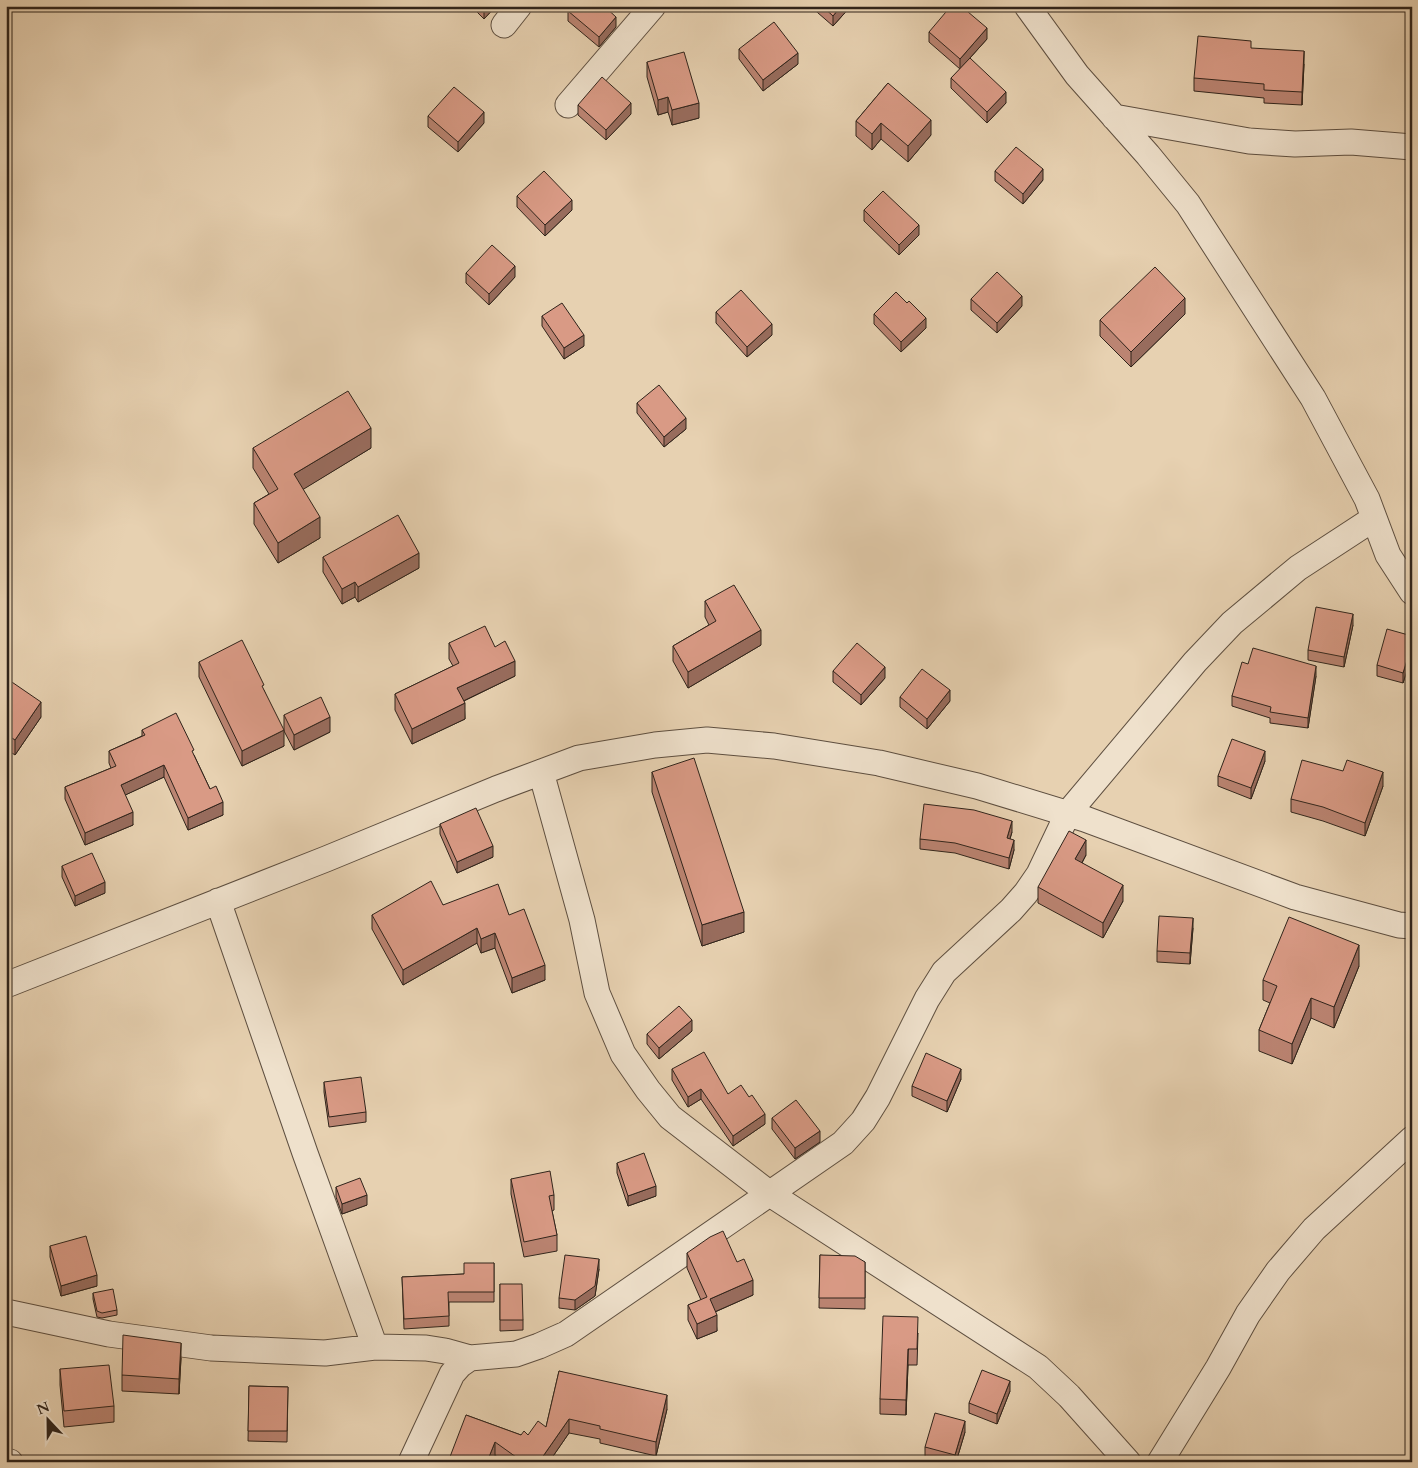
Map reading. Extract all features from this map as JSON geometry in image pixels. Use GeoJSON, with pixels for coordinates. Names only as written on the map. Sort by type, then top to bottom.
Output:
{"type":"FeatureCollection","features":[{"type":"Feature","properties":{"kind":"street"},"geometry":{"type":"LineString","coordinates":[[568,105],[653,6]]}},
{"type":"Feature","properties":{"kind":"street"},"geometry":{"type":"LineString","coordinates":[[1028,6],[1077,74],[1188,204],[1313,398],[1367,499],[1388,555],[1412,592]]}},
{"type":"Feature","properties":{"kind":"street"},"geometry":{"type":"LineString","coordinates":[[1114,117],[1249,141],[1295,144],[1351,142],[1412,147]]}},
{"type":"Feature","properties":{"kind":"street"},"geometry":{"type":"LineString","coordinates":[[6,1312],[109,1334],[211,1348],[325,1353],[375,1347],[426,1348],[470,1358],[516,1354],[566,1334],[843,1143],[863,1120],[878,1097],[927,998],[944,972],[1011,910],[1026,893],[1039,874],[1068,813],[1195,662],[1232,623],[1298,568],[1373,519]]}},
{"type":"Feature","properties":{"kind":"street"},"geometry":{"type":"LineString","coordinates":[[6,985],[326,859],[496,789],[580,758],[655,745],[707,740],[774,746],[879,763],[977,786],[1068,813],[1295,896],[1399,925],[1412,926]]}},
{"type":"Feature","properties":{"kind":"street"},"geometry":{"type":"LineString","coordinates":[[542,772],[582,920],[597,993],[623,1054],[670,1117],[770,1194],[1038,1368],[1069,1396],[1128,1462]]}},
{"type":"Feature","properties":{"kind":"street"},"geometry":{"type":"LineString","coordinates":[[218,901],[305,1153],[375,1347]]}},
{"type":"Feature","properties":{"kind":"street"},"geometry":{"type":"LineString","coordinates":[[1160,1462],[1218,1368],[1248,1314],[1278,1271],[1314,1229],[1412,1139]]}},
{"type":"Feature","properties":{"kind":"street"},"geometry":{"type":"LineString","coordinates":[[410,1462],[452,1374],[470,1358]]}},
{"type":"Feature","properties":{"kind":"building"},"geometry":{"type":"Polygon","coordinates":[[[572,6],[604,6],[616,17],[599,37],[568,11],[572,6]]]}},
{"type":"Feature","properties":{"kind":"building"},"geometry":{"type":"Polygon","coordinates":[[[822,6],[841,6],[833,16],[822,6]]]}},
{"type":"Feature","properties":{"kind":"building"},"geometry":{"type":"Polygon","coordinates":[[[951,6],[961,6],[987,28],[960,59],[929,32],[951,6]]]}},
{"type":"Feature","properties":{"kind":"building"},"geometry":{"type":"Polygon","coordinates":[[[774,22],[798,53],[763,80],[739,49],[774,22]]]}},
{"type":"Feature","properties":{"kind":"building"},"geometry":{"type":"Polygon","coordinates":[[[1198,36],[1251,41],[1251,48],[1304,51],[1302,92],[1264,90],[1264,84],[1194,78],[1198,36]]]}},
{"type":"Feature","properties":{"kind":"building"},"geometry":{"type":"Polygon","coordinates":[[[684,52],[699,103],[672,110],[668,97],[658,100],[647,62],[684,52]]]}},
{"type":"Feature","properties":{"kind":"building"},"geometry":{"type":"Polygon","coordinates":[[[970,58],[1006,92],[987,112],[951,78],[970,58]]]}},
{"type":"Feature","properties":{"kind":"building"},"geometry":{"type":"Polygon","coordinates":[[[602,77],[631,103],[606,130],[578,105],[602,77]]]}},
{"type":"Feature","properties":{"kind":"building"},"geometry":{"type":"Polygon","coordinates":[[[888,83],[931,120],[908,146],[881,123],[872,134],[856,121],[888,83]]]}},
{"type":"Feature","properties":{"kind":"building"},"geometry":{"type":"Polygon","coordinates":[[[454,87],[484,112],[458,142],[428,116],[454,87]]]}},
{"type":"Feature","properties":{"kind":"building"},"geometry":{"type":"Polygon","coordinates":[[[1016,147],[1043,169],[1023,194],[995,171],[1016,147]]]}},
{"type":"Feature","properties":{"kind":"building"},"geometry":{"type":"Polygon","coordinates":[[[544,171],[572,200],[545,225],[517,196],[544,171]]]}},
{"type":"Feature","properties":{"kind":"building"},"geometry":{"type":"Polygon","coordinates":[[[883,191],[919,225],[899,245],[864,210],[883,191]]]}},
{"type":"Feature","properties":{"kind":"building"},"geometry":{"type":"Polygon","coordinates":[[[492,245],[515,266],[489,294],[466,273],[492,245]]]}},
{"type":"Feature","properties":{"kind":"building"},"geometry":{"type":"Polygon","coordinates":[[[1155,267],[1185,298],[1131,352],[1100,320],[1155,267]]]}},
{"type":"Feature","properties":{"kind":"building"},"geometry":{"type":"Polygon","coordinates":[[[997,272],[1022,296],[997,323],[971,299],[997,272]]]}},
{"type":"Feature","properties":{"kind":"building"},"geometry":{"type":"Polygon","coordinates":[[[741,290],[772,324],[747,347],[716,312],[741,290]]]}},
{"type":"Feature","properties":{"kind":"building"},"geometry":{"type":"Polygon","coordinates":[[[896,292],[907,303],[909,301],[926,318],[901,342],[874,314],[896,292]]]}},
{"type":"Feature","properties":{"kind":"building"},"geometry":{"type":"Polygon","coordinates":[[[562,303],[584,335],[564,348],[542,316],[562,303]]]}},
{"type":"Feature","properties":{"kind":"building"},"geometry":{"type":"Polygon","coordinates":[[[659,385],[686,418],[664,437],[637,403],[659,385]]]}},
{"type":"Feature","properties":{"kind":"building"},"geometry":{"type":"Polygon","coordinates":[[[348,391],[371,428],[294,474],[320,517],[278,543],[254,503],[278,489],[253,448],[348,391]]]}},
{"type":"Feature","properties":{"kind":"building"},"geometry":{"type":"Polygon","coordinates":[[[398,515],[419,553],[358,587],[355,582],[342,589],[323,557],[398,515]]]}},
{"type":"Feature","properties":{"kind":"building"},"geometry":{"type":"Polygon","coordinates":[[[734,585],[761,630],[688,672],[673,646],[716,621],[705,601],[734,585]]]}},
{"type":"Feature","properties":{"kind":"building"},"geometry":{"type":"Polygon","coordinates":[[[1316,607],[1353,614],[1344,657],[1308,650],[1316,607]]]}},
{"type":"Feature","properties":{"kind":"building"},"geometry":{"type":"Polygon","coordinates":[[[485,626],[495,647],[505,641],[515,661],[457,688],[465,703],[412,729],[395,694],[459,663],[449,643],[485,626]]]}},
{"type":"Feature","properties":{"kind":"building"},"geometry":{"type":"Polygon","coordinates":[[[1387,629],[1412,636],[1412,644],[1403,673],[1377,665],[1387,629]]]}},
{"type":"Feature","properties":{"kind":"building"},"geometry":{"type":"Polygon","coordinates":[[[242,640],[284,730],[242,751],[199,662],[242,640]]]}},
{"type":"Feature","properties":{"kind":"building"},"geometry":{"type":"Polygon","coordinates":[[[857,643],[885,667],[861,695],[833,671],[857,643]]]}},
{"type":"Feature","properties":{"kind":"building"},"geometry":{"type":"Polygon","coordinates":[[[1253,648],[1316,666],[1308,718],[1270,712],[1271,707],[1232,696],[1242,662],[1248,664],[1253,648]]]}},
{"type":"Feature","properties":{"kind":"building"},"geometry":{"type":"Polygon","coordinates":[[[922,669],[950,690],[927,719],[900,697],[922,669]]]}},
{"type":"Feature","properties":{"kind":"building"},"geometry":{"type":"Polygon","coordinates":[[[6,678],[41,702],[15,740],[6,734],[6,678]]]}},
{"type":"Feature","properties":{"kind":"building"},"geometry":{"type":"Polygon","coordinates":[[[321,697],[330,717],[294,735],[284,715],[321,697]]]}},
{"type":"Feature","properties":{"kind":"building"},"geometry":{"type":"Polygon","coordinates":[[[176,713],[210,789],[216,786],[223,802],[188,818],[164,765],[121,785],[133,812],[85,833],[65,787],[116,766],[109,751],[145,735],[142,730],[176,713]]]}},
{"type":"Feature","properties":{"kind":"building"},"geometry":{"type":"Polygon","coordinates":[[[1232,739],[1265,751],[1251,788],[1218,776],[1232,739]]]}},
{"type":"Feature","properties":{"kind":"building"},"geometry":{"type":"Polygon","coordinates":[[[694,758],[744,912],[702,925],[652,772],[694,758]]]}},
{"type":"Feature","properties":{"kind":"building"},"geometry":{"type":"Polygon","coordinates":[[[1302,760],[1343,771],[1347,760],[1383,772],[1365,823],[1323,807],[1291,799],[1302,760]]]}},
{"type":"Feature","properties":{"kind":"building"},"geometry":{"type":"Polygon","coordinates":[[[924,804],[974,810],[1012,821],[1007,838],[1014,840],[1009,858],[955,843],[920,839],[924,804]]]}},
{"type":"Feature","properties":{"kind":"building"},"geometry":{"type":"Polygon","coordinates":[[[476,808],[493,846],[457,862],[440,824],[476,808]]]}},
{"type":"Feature","properties":{"kind":"building"},"geometry":{"type":"Polygon","coordinates":[[[1069,831],[1086,840],[1075,859],[1123,885],[1103,923],[1038,887],[1069,831]]]}},
{"type":"Feature","properties":{"kind":"building"},"geometry":{"type":"Polygon","coordinates":[[[92,853],[105,882],[75,896],[62,866],[92,853]]]}},
{"type":"Feature","properties":{"kind":"building"},"geometry":{"type":"Polygon","coordinates":[[[431,881],[443,905],[498,884],[509,915],[524,909],[545,965],[512,978],[495,933],[481,939],[477,928],[403,970],[372,915],[431,881]]]}},
{"type":"Feature","properties":{"kind":"building"},"geometry":{"type":"Polygon","coordinates":[[[1159,916],[1193,918],[1190,953],[1157,951],[1159,916]]]}},
{"type":"Feature","properties":{"kind":"building"},"geometry":{"type":"Polygon","coordinates":[[[1289,917],[1359,945],[1334,1007],[1311,998],[1292,1044],[1259,1030],[1277,986],[1263,980],[1289,917]]]}},
{"type":"Feature","properties":{"kind":"building"},"geometry":{"type":"Polygon","coordinates":[[[679,1006],[692,1020],[659,1048],[647,1034],[679,1006]]]}},
{"type":"Feature","properties":{"kind":"building"},"geometry":{"type":"Polygon","coordinates":[[[704,1052],[728,1094],[741,1085],[749,1097],[752,1095],[765,1114],[733,1136],[701,1089],[688,1097],[672,1069],[704,1052]]]}},
{"type":"Feature","properties":{"kind":"building"},"geometry":{"type":"Polygon","coordinates":[[[926,1053],[961,1069],[947,1101],[912,1086],[926,1053]]]}},
{"type":"Feature","properties":{"kind":"building"},"geometry":{"type":"Polygon","coordinates":[[[361,1077],[366,1112],[329,1117],[324,1082],[361,1077]]]}},
{"type":"Feature","properties":{"kind":"building"},"geometry":{"type":"Polygon","coordinates":[[[796,1100],[820,1131],[795,1148],[772,1118],[796,1100]]]}},
{"type":"Feature","properties":{"kind":"building"},"geometry":{"type":"Polygon","coordinates":[[[644,1153],[656,1186],[628,1196],[617,1163],[644,1153]]]}},
{"type":"Feature","properties":{"kind":"building"},"geometry":{"type":"Polygon","coordinates":[[[550,1171],[554,1195],[549,1196],[557,1235],[524,1242],[511,1179],[550,1171]]]}},
{"type":"Feature","properties":{"kind":"building"},"geometry":{"type":"Polygon","coordinates":[[[360,1178],[367,1195],[342,1204],[336,1187],[360,1178]]]}},
{"type":"Feature","properties":{"kind":"building"},"geometry":{"type":"Polygon","coordinates":[[[723,1231],[737,1262],[744,1259],[753,1280],[710,1299],[717,1315],[697,1324],[688,1305],[707,1297],[687,1253],[710,1237],[723,1231]]]}},
{"type":"Feature","properties":{"kind":"building"},"geometry":{"type":"Polygon","coordinates":[[[86,1236],[97,1275],[61,1286],[50,1246],[86,1236]]]}},
{"type":"Feature","properties":{"kind":"building"},"geometry":{"type":"Polygon","coordinates":[[[565,1255],[599,1259],[595,1286],[575,1300],[559,1298],[565,1255]]]}},
{"type":"Feature","properties":{"kind":"building"},"geometry":{"type":"Polygon","coordinates":[[[820,1255],[855,1256],[865,1262],[865,1298],[819,1298],[820,1255]]]}},
{"type":"Feature","properties":{"kind":"building"},"geometry":{"type":"Polygon","coordinates":[[[464,1263],[494,1263],[494,1292],[448,1292],[449,1316],[404,1319],[402,1277],[464,1274],[464,1263]]]}},
{"type":"Feature","properties":{"kind":"building"},"geometry":{"type":"Polygon","coordinates":[[[500,1284],[522,1284],[523,1320],[500,1320],[500,1284]]]}},
{"type":"Feature","properties":{"kind":"building"},"geometry":{"type":"Polygon","coordinates":[[[113,1289],[117,1310],[102,1313],[97,1311],[93,1293],[113,1289]]]}},
{"type":"Feature","properties":{"kind":"building"},"geometry":{"type":"Polygon","coordinates":[[[883,1316],[918,1317],[917,1349],[908,1349],[906,1400],[880,1399],[883,1316]]]}},
{"type":"Feature","properties":{"kind":"building"},"geometry":{"type":"Polygon","coordinates":[[[123,1335],[181,1343],[179,1379],[122,1375],[123,1335]]]}},
{"type":"Feature","properties":{"kind":"building"},"geometry":{"type":"Polygon","coordinates":[[[109,1365],[114,1406],[64,1411],[60,1369],[109,1365]]]}},
{"type":"Feature","properties":{"kind":"building"},"geometry":{"type":"Polygon","coordinates":[[[982,1370],[1010,1381],[997,1414],[969,1403],[982,1370]]]}},
{"type":"Feature","properties":{"kind":"building"},"geometry":{"type":"Polygon","coordinates":[[[559,1371],[667,1395],[656,1442],[600,1429],[600,1426],[569,1419],[539,1462],[523,1462],[495,1442],[487,1462],[448,1462],[466,1415],[521,1435],[524,1431],[528,1435],[538,1421],[546,1427],[559,1371]]]}},
{"type":"Feature","properties":{"kind":"building"},"geometry":{"type":"Polygon","coordinates":[[[249,1386],[288,1387],[287,1431],[248,1431],[249,1386]]]}},
{"type":"Feature","properties":{"kind":"building"},"geometry":{"type":"Polygon","coordinates":[[[935,1413],[965,1421],[955,1455],[925,1447],[935,1413]]]}}]}
